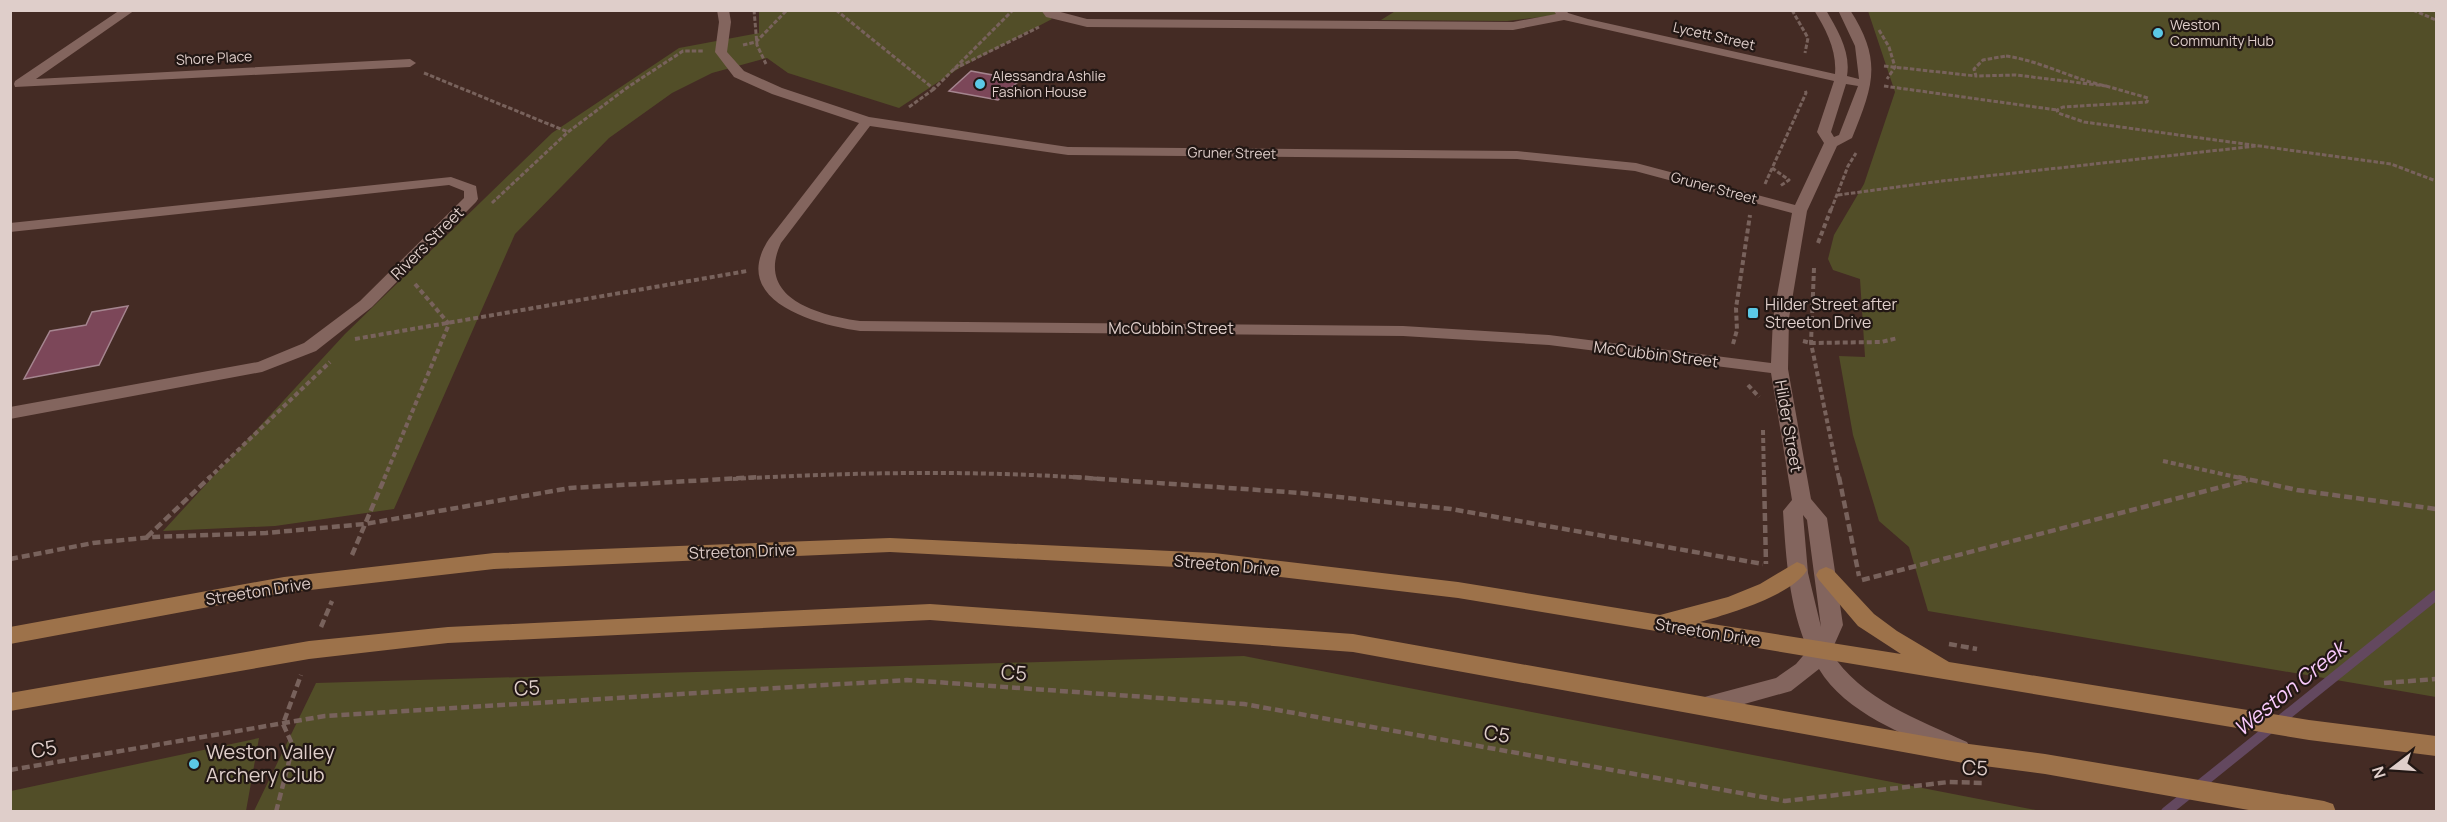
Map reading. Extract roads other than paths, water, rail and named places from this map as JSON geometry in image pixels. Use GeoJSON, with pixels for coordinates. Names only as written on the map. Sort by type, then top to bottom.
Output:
{"type":"FeatureCollection","features":[{"type":"Feature","properties":{"kind":"main road","name":"Streeton Drive"},"geometry":{"type":"LineString","coordinates":[[10,636],[284,585],[494,561],[890,545],[1214,561],[1458,590],[2150,705],[2309,730],[2436,746]]}},
{"type":"Feature","properties":{"kind":"main road"},"geometry":{"type":"LineString","coordinates":[[1657,624],[1716,611],[1745,601],[1786,579],[1797,570]]}},
{"type":"Feature","properties":{"kind":"main road"},"geometry":{"type":"LineString","coordinates":[[1826,575],[1866,620],[1889,637],[1952,673]]}},
{"type":"Feature","properties":{"kind":"main road"},"geometry":{"type":"LineString","coordinates":[[10,702],[309,650],[448,635],[930,612],[1353,643],[1969,754],[2045,764],[2324,812]]}},
{"type":"Feature","properties":{"kind":"street"},"geometry":{"type":"LineString","coordinates":[[16,88],[129,10]]}},
{"type":"Feature","properties":{"kind":"street","name":"Gruner Street"},"geometry":{"type":"LineString","coordinates":[[723,10],[725,22],[721,52],[739,74],[777,92],[867,121],[1068,151],[1529,156],[1636,167],[1800,211]]}},
{"type":"Feature","properties":{"kind":"street"},"geometry":{"type":"LineString","coordinates":[[1047,10],[1087,23],[1513,26],[1562,13]]}},
{"type":"Feature","properties":{"kind":"street","name":"Hilder Street"},"geometry":{"type":"LineString","coordinates":[[1820,10],[1834,32],[1844,60],[1842,79],[1824,132],[1831,143]]}},
{"type":"Feature","properties":{"kind":"street","name":"Hilder Street"},"geometry":{"type":"LineString","coordinates":[[1705,706],[1783,685],[1804,670],[1821,651],[1832,625],[1817,518],[1802,501],[1779,369],[1781,318],[1800,211],[1831,143],[1845,138],[1865,84],[1865,64],[1861,42],[1844,10]]}},
{"type":"Feature","properties":{"kind":"street","name":"Lycett Street"},"geometry":{"type":"LineString","coordinates":[[1562,13],[1865,84]]}},
{"type":"Feature","properties":{"kind":"street","name":"Shore Place"},"geometry":{"type":"LineString","coordinates":[[16,88],[410,63]]}},
{"type":"Feature","properties":{"kind":"street","name":"McCubbin Street"},"geometry":{"type":"LineString","coordinates":[[867,121],[774,242],[765,268],[770,283],[779,295],[796,308],[829,322],[860,326],[1403,331],[1549,340],[1779,369]]}},
{"type":"Feature","properties":{"kind":"street","name":"Rivers Street"},"geometry":{"type":"LineString","coordinates":[[10,228],[451,182],[471,189],[471,199],[366,304],[310,347],[262,367],[10,413]]}},
{"type":"Feature","properties":{"kind":"street","name":"Hilder Street"},"geometry":{"type":"LineString","coordinates":[[1802,501],[1793,511],[1797,570],[1805,618],[1831,671],[1858,695],[1897,719],[1969,754]]}},
{"type":"Feature","properties":{"kind":"waterway","name":"Weston Creek"},"geometry":{"type":"LineString","coordinates":[[2166,812],[2436,595]]}},
{"type":"Feature","properties":{"kind":"place","name":"Weston Community Hub"},"geometry":{"type":"Point","coordinates":[2158,33]}},
{"type":"Feature","properties":{"kind":"place","name":"Alessandra Ashlie Fashion House"},"geometry":{"type":"Point","coordinates":[980,84]}},
{"type":"Feature","properties":{"kind":"place","name":"Hilder Street after Streeton Drive"},"geometry":{"type":"Point","coordinates":[1753,313]}},
{"type":"Feature","properties":{"kind":"place","name":"Weston Valley Archery Club"},"geometry":{"type":"Point","coordinates":[194,764]}}]}
